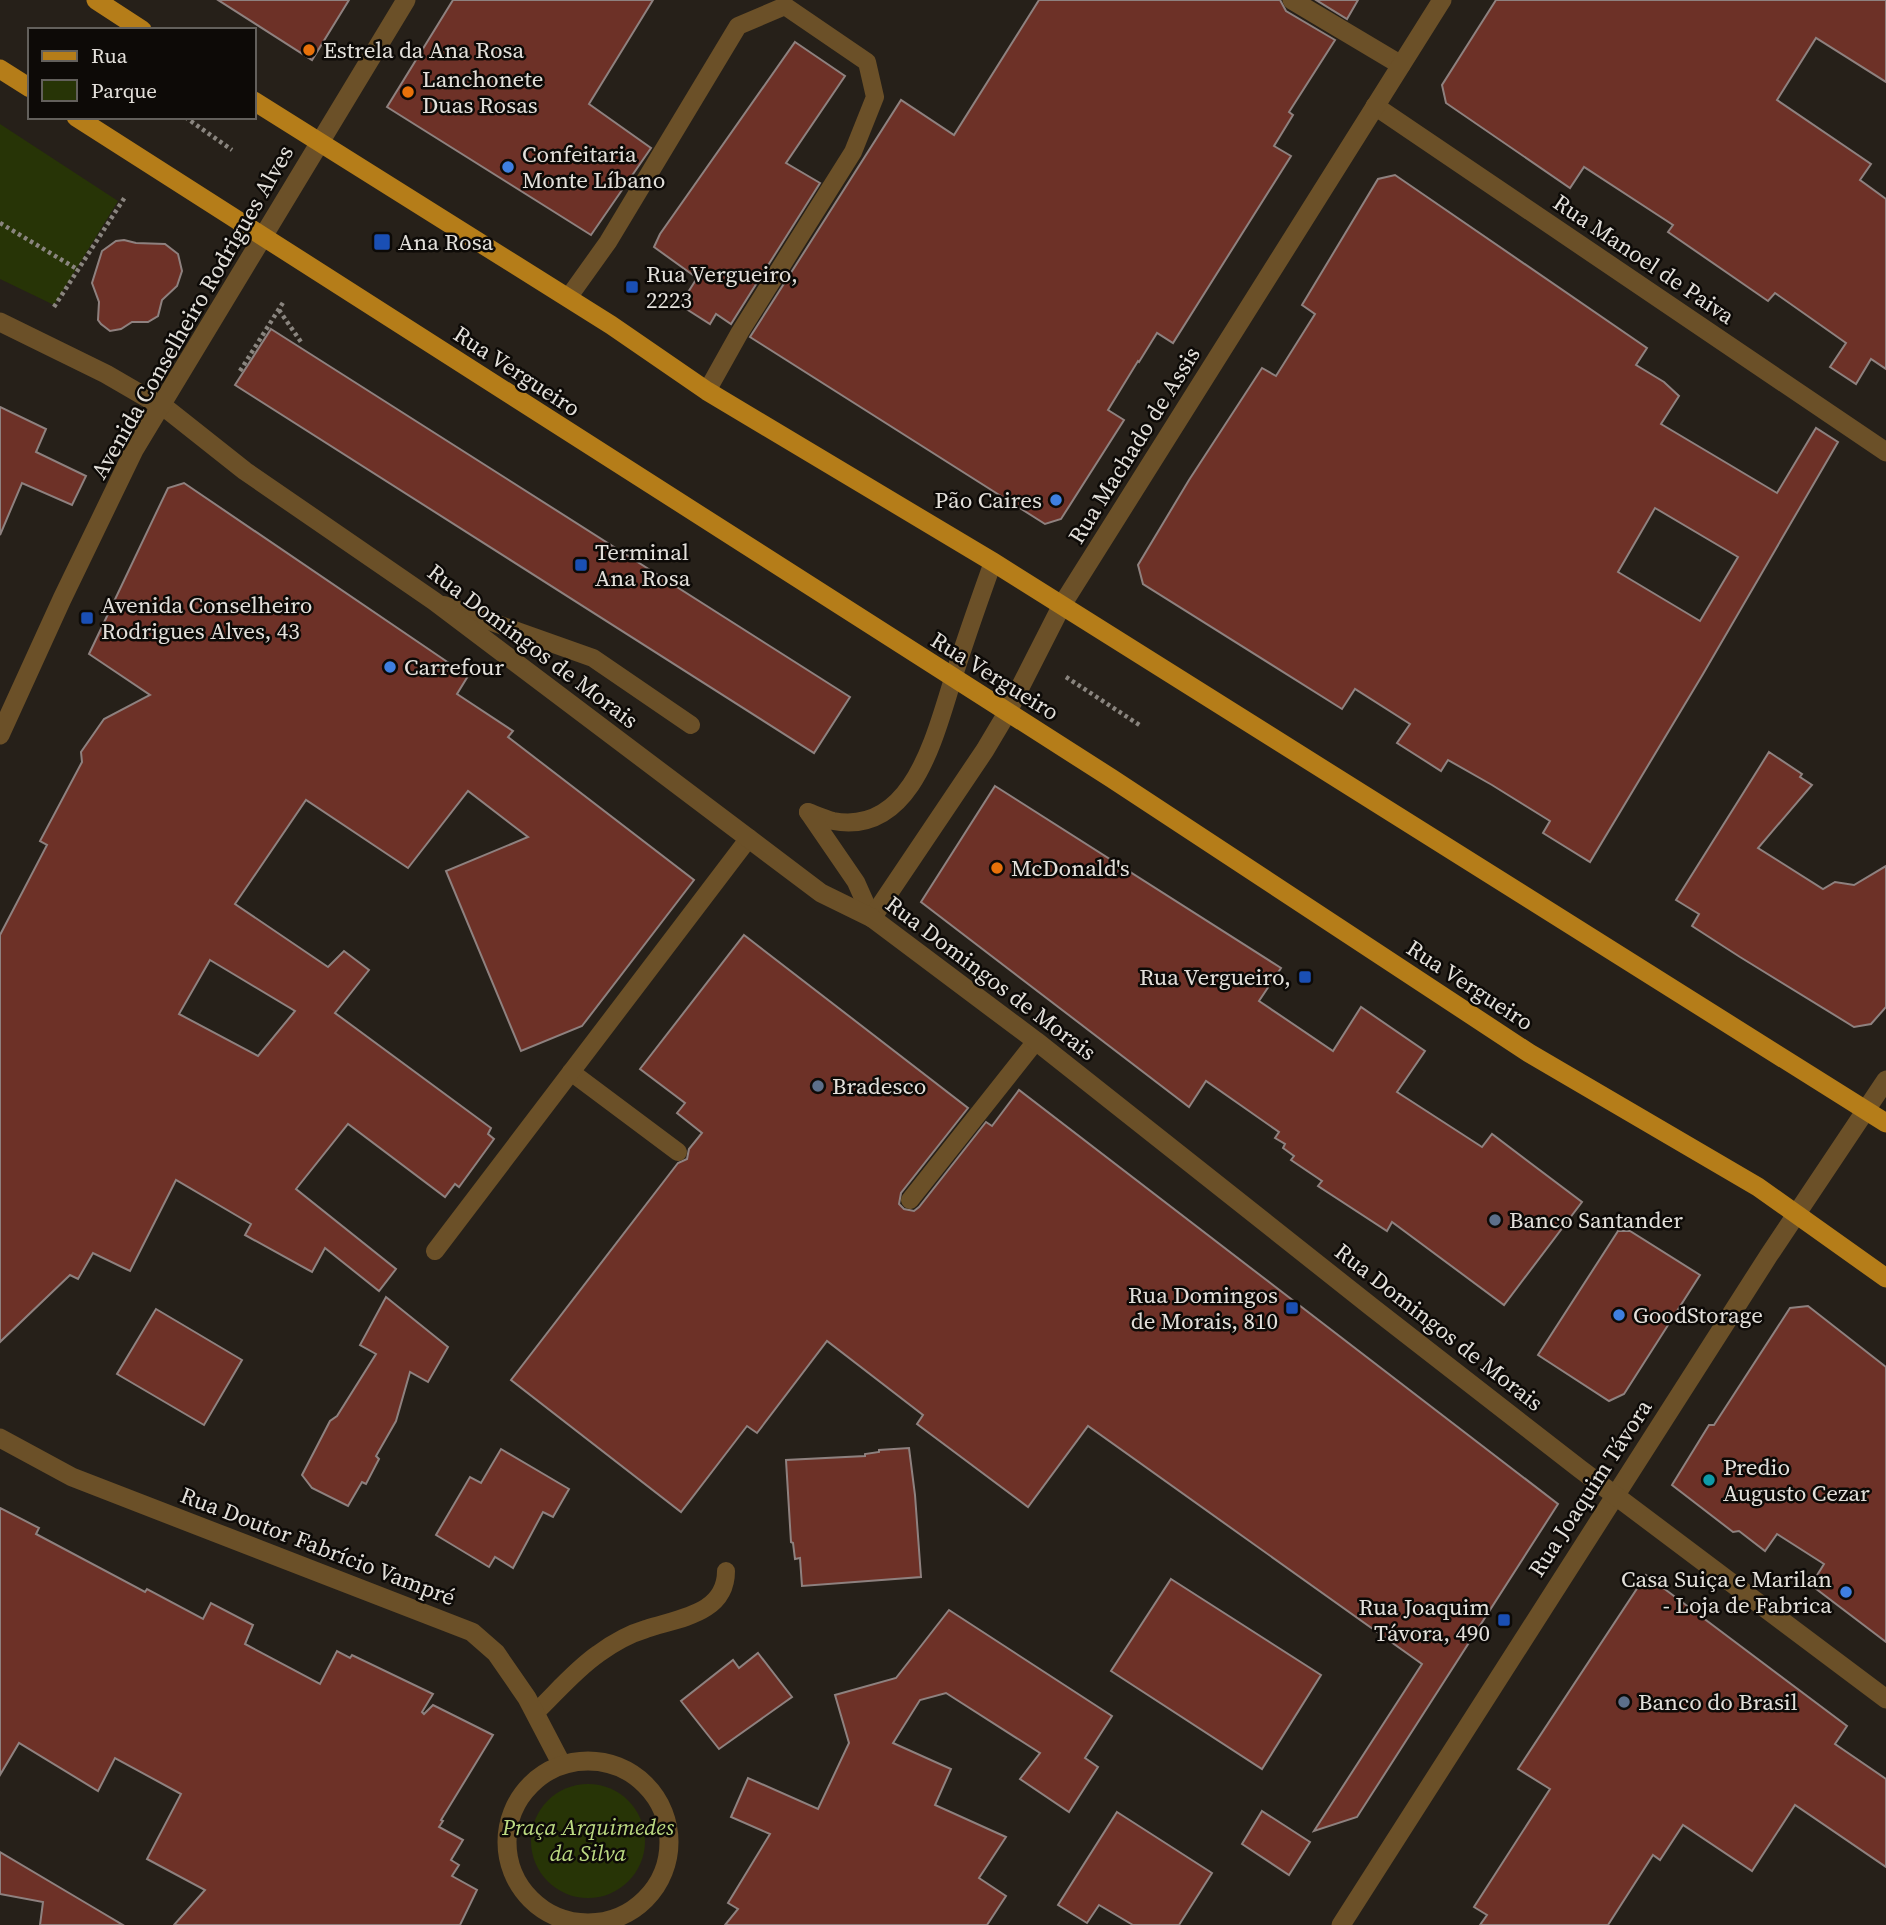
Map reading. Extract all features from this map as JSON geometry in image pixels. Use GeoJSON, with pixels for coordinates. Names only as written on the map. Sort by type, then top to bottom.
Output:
{"type":"FeatureCollection","features":[{"type":"Feature","properties":{"kind":"main road"},"geometry":{"type":"LineString","coordinates":[[96,0],[139,28]]}},
{"type":"Feature","properties":{"kind":"main road"},"geometry":{"type":"LineString","coordinates":[[0,69],[28,87]]}},
{"type":"Feature","properties":{"kind":"main road"},"geometry":{"type":"LineString","coordinates":[[256,102],[568,298],[707,391],[993,562],[1886,1123]]}},
{"type":"Feature","properties":{"kind":"main road","name":"Rua Vergueiro"},"geometry":{"type":"LineString","coordinates":[[79,119],[261,238],[1007,713],[1529,1053],[1758,1187],[1886,1278]]}},
{"type":"Feature","properties":{"kind":"street","name":"Avenida Conselheiro Rodrigues Alves"},"geometry":{"type":"LineString","coordinates":[[0,735],[134,450],[406,0]]}},
{"type":"Feature","properties":{"kind":"street"},"geometry":{"type":"LineString","coordinates":[[1292,0],[1401,65]]}},
{"type":"Feature","properties":{"kind":"street","name":"Rua Machado de Assis"},"geometry":{"type":"LineString","coordinates":[[872,918],[985,750],[1062,605],[1442,0]]}},
{"type":"Feature","properties":{"kind":"street","name":"Rua Manoel de Paiva"},"geometry":{"type":"LineString","coordinates":[[1375,106],[1886,452]]}},
{"type":"Feature","properties":{"kind":"street","name":"Rua Domingos de Morais"},"geometry":{"type":"LineString","coordinates":[[0,322],[106,374],[160,405],[245,471],[434,601],[821,893],[872,918],[1037,1041],[1373,1308],[1886,1699]]}},
{"type":"Feature","properties":{"kind":"street","name":"Rua Joaquim Távora"},"geometry":{"type":"LineString","coordinates":[[1341,1925],[1796,1213],[1886,1080]]}},
{"type":"Feature","properties":{"kind":"street","name":"Rua Doutor Fabrício Vampré"},"geometry":{"type":"LineString","coordinates":[[0,1438],[72,1477],[472,1632],[496,1653],[535,1713],[561,1763]]}},
{"type":"Feature","properties":{"kind":"street"},"geometry":{"type":"LineString","coordinates":[[596,1760],[619,1766],[639,1778],[655,1796],[666,1816],[669,1840],[667,1863],[657,1884],[642,1902],[623,1915],[587,1923],[545,1920],[520,1887],[510,1867],[506,1844],[509,1821],[518,1801],[532,1783],[561,1763],[596,1760]]}},
{"type":"Feature","properties":{"kind":"lane"},"geometry":{"type":"LineString","coordinates":[[568,298],[608,242],[738,26],[785,6],[867,62],[875,97],[853,152],[740,332],[707,391]]}},
{"type":"Feature","properties":{"kind":"lane"},"geometry":{"type":"LineString","coordinates":[[872,918],[856,882],[808,812],[831,821],[856,821],[885,811],[906,792],[922,769],[936,735],[993,562]]}},
{"type":"Feature","properties":{"kind":"lane"},"geometry":{"type":"LineString","coordinates":[[434,601],[593,658],[691,725]]}},
{"type":"Feature","properties":{"kind":"lane"},"geometry":{"type":"LineString","coordinates":[[435,1251],[749,838]]}},
{"type":"Feature","properties":{"kind":"lane"},"geometry":{"type":"LineString","coordinates":[[910,1200],[1037,1041]]}},
{"type":"Feature","properties":{"kind":"lane"},"geometry":{"type":"LineString","coordinates":[[571,1072],[678,1152]]}},
{"type":"Feature","properties":{"kind":"lane"},"geometry":{"type":"LineString","coordinates":[[535,1713],[596,1655],[621,1639],[645,1629],[686,1619],[720,1597],[726,1584],[726,1571]]}},
{"type":"Feature","properties":{"kind":"path"},"geometry":{"type":"LineString","coordinates":[[189,119],[232,150]]}},
{"type":"Feature","properties":{"kind":"path"},"geometry":{"type":"LineString","coordinates":[[54,307],[125,197]]}},
{"type":"Feature","properties":{"kind":"path"},"geometry":{"type":"LineString","coordinates":[[0,223],[78,269]]}},
{"type":"Feature","properties":{"kind":"path"},"geometry":{"type":"LineString","coordinates":[[240,371],[284,301]]}},
{"type":"Feature","properties":{"kind":"path"},"geometry":{"type":"LineString","coordinates":[[278,310],[301,342]]}},
{"type":"Feature","properties":{"kind":"path"},"geometry":{"type":"LineString","coordinates":[[1066,677],[1141,726]]}},
{"type":"Feature","properties":{"kind":"green space"},"geometry":{"type":"Polygon","coordinates":[[[0,124],[118,201],[54,305],[0,279],[0,124]]]}},
{"type":"Feature","properties":{"kind":"green space","name":"Praça Arquimedes da Silva"},"geometry":{"type":"Polygon","coordinates":[[[588,1784],[610,1788],[628,1801],[641,1819],[645,1841],[641,1863],[628,1881],[610,1894],[588,1898],[566,1894],[548,1881],[535,1863],[531,1841],[535,1819],[548,1801],[566,1788],[588,1784]]]}},
{"type":"Feature","properties":{"kind":"building"},"geometry":{"type":"Polygon","coordinates":[[[218,0],[349,0],[312,60],[218,0]]]}},
{"type":"Feature","properties":{"kind":"building"},"geometry":{"type":"Polygon","coordinates":[[[453,0],[653,0],[589,104],[651,148],[591,235],[387,107],[453,0]]]}},
{"type":"Feature","properties":{"kind":"building"},"geometry":{"type":"Polygon","coordinates":[[[1039,0],[1280,0],[1286,11],[1335,40],[1289,112],[1293,115],[1274,146],[1291,156],[1173,343],[1157,333],[1138,361],[1108,410],[1124,420],[1061,519],[1045,524],[750,337],[901,100],[954,135],[1039,0]]]}},
{"type":"Feature","properties":{"kind":"building"},"geometry":{"type":"Polygon","coordinates":[[[1316,0],[1358,0],[1347,19],[1316,0]]]}},
{"type":"Feature","properties":{"kind":"building"},"geometry":{"type":"Polygon","coordinates":[[[1496,0],[1886,0],[1886,82],[1816,38],[1777,100],[1871,164],[1860,180],[1886,199],[1886,369],[1871,359],[1856,384],[1830,367],[1846,343],[1775,293],[1768,301],[1668,232],[1673,225],[1584,167],[1570,188],[1446,103],[1442,85],[1496,0]]]}},
{"type":"Feature","properties":{"kind":"building"},"geometry":{"type":"Polygon","coordinates":[[[795,42],[845,76],[786,163],[820,183],[731,324],[716,314],[710,324],[680,305],[697,278],[654,247],[660,234],[795,42]]]}},
{"type":"Feature","properties":{"kind":"building"},"geometry":{"type":"Polygon","coordinates":[[[1395,175],[1647,348],[1636,365],[1664,382],[1679,396],[1661,424],[1777,493],[1816,428],[1838,442],[1590,862],[1543,833],[1550,821],[1492,785],[1448,760],[1441,771],[1397,743],[1410,724],[1355,689],[1342,709],[1143,584],[1138,565],[1189,480],[1262,368],[1276,376],[1315,314],[1302,305],[1378,179],[1395,175]],[[1655,508],[1618,572],[1700,621],[1738,557],[1655,508]]]}},
{"type":"Feature","properties":{"kind":"building"},"geometry":{"type":"Polygon","coordinates":[[[116,241],[165,244],[178,254],[182,271],[177,286],[162,300],[158,316],[148,322],[132,322],[121,329],[110,331],[98,320],[99,302],[92,283],[102,251],[116,241]]]}},
{"type":"Feature","properties":{"kind":"building","name":"Terminal Ana Rosa"},"geometry":{"type":"Polygon","coordinates":[[[271,329],[850,697],[814,753],[235,385],[271,329]]]}},
{"type":"Feature","properties":{"kind":"building"},"geometry":{"type":"Polygon","coordinates":[[[0,407],[46,429],[36,452],[86,476],[72,505],[22,483],[0,535],[0,407]]]}},
{"type":"Feature","properties":{"kind":"building"},"geometry":{"type":"Polygon","coordinates":[[[184,483],[468,676],[457,694],[513,731],[508,737],[694,880],[582,1026],[521,1051],[446,871],[528,837],[468,791],[408,868],[306,800],[235,904],[328,967],[344,951],[369,970],[335,1013],[491,1128],[488,1134],[494,1139],[459,1187],[455,1184],[445,1197],[348,1124],[296,1189],[396,1269],[379,1291],[325,1248],[312,1272],[245,1235],[251,1224],[176,1180],[130,1271],[93,1253],[78,1279],[70,1275],[0,1342],[0,935],[47,845],[40,841],[82,762],[81,752],[104,719],[150,695],[89,654],[168,488],[184,483]],[[210,960],[179,1014],[258,1056],[295,1011],[210,960]]]}},
{"type":"Feature","properties":{"kind":"building"},"geometry":{"type":"Polygon","coordinates":[[[1769,752],[1802,774],[1800,777],[1812,785],[1758,848],[1823,889],[1835,882],[1854,885],[1886,866],[1886,1007],[1871,1024],[1854,1027],[1740,957],[1692,926],[1699,914],[1676,900],[1769,752]]]}},
{"type":"Feature","properties":{"kind":"building"},"geometry":{"type":"Polygon","coordinates":[[[995,786],[1281,968],[1259,1001],[1333,1051],[1361,1007],[1425,1051],[1397,1092],[1482,1147],[1492,1134],[1582,1202],[1504,1305],[1392,1222],[1387,1231],[1318,1186],[1322,1181],[1291,1160],[1294,1156],[1283,1148],[1285,1144],[1275,1138],[1279,1132],[1206,1081],[1189,1107],[921,902],[995,786]]]}},
{"type":"Feature","properties":{"kind":"building"},"geometry":{"type":"Polygon","coordinates":[[[744,935],[968,1108],[901,1193],[899,1204],[904,1209],[914,1211],[919,1207],[986,1122],[992,1126],[1019,1090],[1558,1504],[1357,1817],[1314,1831],[1422,1664],[1088,1426],[1028,1507],[917,1424],[923,1415],[827,1341],[757,1433],[747,1426],[681,1512],[511,1380],[678,1163],[687,1159],[689,1149],[702,1133],[677,1113],[685,1103],[640,1069],[744,935]]]}},
{"type":"Feature","properties":{"kind":"building","name":"GoodStorage"},"geometry":{"type":"Polygon","coordinates":[[[1618,1231],[1630,1231],[1700,1275],[1624,1394],[1609,1401],[1538,1355],[1618,1231]]]}},
{"type":"Feature","properties":{"kind":"building"},"geometry":{"type":"Polygon","coordinates":[[[386,1297],[448,1347],[428,1382],[410,1372],[396,1421],[376,1456],[379,1459],[366,1484],[362,1482],[348,1506],[312,1488],[302,1475],[330,1421],[337,1416],[376,1354],[360,1345],[386,1297]]]}},
{"type":"Feature","properties":{"kind":"building"},"geometry":{"type":"Polygon","coordinates":[[[1808,1306],[1886,1367],[1886,1642],[1811,1585],[1824,1564],[1777,1534],[1765,1551],[1739,1531],[1733,1532],[1672,1485],[1709,1425],[1714,1425],[1790,1308],[1808,1306]]]}},
{"type":"Feature","properties":{"kind":"building"},"geometry":{"type":"Polygon","coordinates":[[[156,1309],[242,1360],[204,1425],[117,1374],[156,1309]]]}},
{"type":"Feature","properties":{"kind":"building"},"geometry":{"type":"Polygon","coordinates":[[[909,1448],[921,1577],[802,1586],[800,1558],[795,1559],[791,1542],[786,1460],[865,1456],[879,1450],[909,1448]]]}},
{"type":"Feature","properties":{"kind":"building"},"geometry":{"type":"Polygon","coordinates":[[[501,1449],[569,1489],[553,1517],[543,1512],[513,1568],[495,1557],[489,1567],[436,1535],[470,1477],[481,1483],[501,1449]]]}},
{"type":"Feature","properties":{"kind":"building"},"geometry":{"type":"Polygon","coordinates":[[[0,1508],[39,1528],[36,1534],[145,1592],[147,1589],[203,1619],[211,1603],[253,1625],[245,1644],[320,1684],[337,1651],[350,1658],[352,1655],[433,1694],[422,1712],[424,1714],[433,1705],[493,1735],[439,1827],[463,1840],[451,1860],[459,1865],[452,1876],[477,1890],[460,1925],[174,1925],[205,1890],[147,1859],[181,1794],[115,1758],[98,1791],[19,1743],[0,1775],[0,1508]]]}},
{"type":"Feature","properties":{"kind":"building"},"geometry":{"type":"Polygon","coordinates":[[[1646,1575],[1847,1726],[1835,1744],[1886,1779],[1886,1867],[1795,1805],[1752,1871],[1683,1825],[1660,1860],[1653,1855],[1608,1925],[1480,1925],[1487,1915],[1474,1907],[1550,1789],[1518,1769],[1646,1575]]]}},
{"type":"Feature","properties":{"kind":"building"},"geometry":{"type":"Polygon","coordinates":[[[1171,1579],[1321,1675],[1262,1769],[1111,1671],[1171,1579]]]}},
{"type":"Feature","properties":{"kind":"building"},"geometry":{"type":"Polygon","coordinates":[[[949,1610],[1112,1716],[1085,1758],[1098,1767],[1069,1812],[1020,1779],[1040,1753],[946,1693],[920,1700],[893,1743],[951,1769],[935,1805],[1006,1837],[979,1878],[1006,1896],[987,1925],[725,1925],[738,1909],[728,1903],[770,1834],[731,1817],[748,1778],[818,1809],[849,1743],[835,1695],[896,1678],[949,1610]]]}},
{"type":"Feature","properties":{"kind":"building"},"geometry":{"type":"Polygon","coordinates":[[[758,1653],[792,1697],[719,1749],[681,1701],[733,1660],[739,1668],[758,1653]]]}},
{"type":"Feature","properties":{"kind":"building"},"geometry":{"type":"Polygon","coordinates":[[[1262,1811],[1310,1842],[1289,1875],[1242,1844],[1262,1811]]]}},
{"type":"Feature","properties":{"kind":"building"},"geometry":{"type":"Polygon","coordinates":[[[1117,1812],[1212,1873],[1179,1925],[1133,1925],[1099,1905],[1087,1923],[1058,1905],[1117,1812]]]}},
{"type":"Feature","properties":{"kind":"building"},"geometry":{"type":"Polygon","coordinates":[[[0,1852],[123,1925],[40,1925],[43,1902],[0,1894],[0,1852]]]}},
{"type":"Feature","properties":{"kind":"place","name":"Estrela da Ana Rosa"},"geometry":{"type":"Point","coordinates":[309,50]}},
{"type":"Feature","properties":{"kind":"place","name":"Lanchonete Duas Rosas"},"geometry":{"type":"Point","coordinates":[408,92]}},
{"type":"Feature","properties":{"kind":"place","name":"Confeitaria Monte Líbano"},"geometry":{"type":"Point","coordinates":[508,167]}},
{"type":"Feature","properties":{"kind":"place","name":"Ana Rosa"},"geometry":{"type":"Point","coordinates":[382,242]}},
{"type":"Feature","properties":{"kind":"place","name":"Rua Vergueiro, 2223"},"geometry":{"type":"Point","coordinates":[632,287]}},
{"type":"Feature","properties":{"kind":"place","name":"Pão Caires"},"geometry":{"type":"Point","coordinates":[1056,500]}},
{"type":"Feature","properties":{"kind":"place","name":"Terminal Ana Rosa"},"geometry":{"type":"Point","coordinates":[581,565]}},
{"type":"Feature","properties":{"kind":"place","name":"Avenida Conselheiro Rodrigues Alves, 43"},"geometry":{"type":"Point","coordinates":[87,618]}},
{"type":"Feature","properties":{"kind":"place","name":"Carrefour"},"geometry":{"type":"Point","coordinates":[390,667]}},
{"type":"Feature","properties":{"kind":"place","name":"McDonald's"},"geometry":{"type":"Point","coordinates":[997,868]}},
{"type":"Feature","properties":{"kind":"place","name":"Rua Vergueiro,"},"geometry":{"type":"Point","coordinates":[1305,977]}},
{"type":"Feature","properties":{"kind":"place","name":"Bradesco"},"geometry":{"type":"Point","coordinates":[818,1086]}},
{"type":"Feature","properties":{"kind":"place","name":"Banco Santander"},"geometry":{"type":"Point","coordinates":[1495,1220]}},
{"type":"Feature","properties":{"kind":"place","name":"Rua Domingos de Morais, 810"},"geometry":{"type":"Point","coordinates":[1292,1308]}},
{"type":"Feature","properties":{"kind":"place","name":"GoodStorage"},"geometry":{"type":"Point","coordinates":[1619,1315]}},
{"type":"Feature","properties":{"kind":"place","name":"Predio Augusto Cezar"},"geometry":{"type":"Point","coordinates":[1709,1480]}},
{"type":"Feature","properties":{"kind":"place","name":"Casa Suiça e Marilan - Loja de Fabrica"},"geometry":{"type":"Point","coordinates":[1846,1592]}},
{"type":"Feature","properties":{"kind":"place","name":"Rua Joaquim Távora, 490"},"geometry":{"type":"Point","coordinates":[1504,1620]}},
{"type":"Feature","properties":{"kind":"place","name":"Banco do Brasil"},"geometry":{"type":"Point","coordinates":[1624,1702]}}]}
